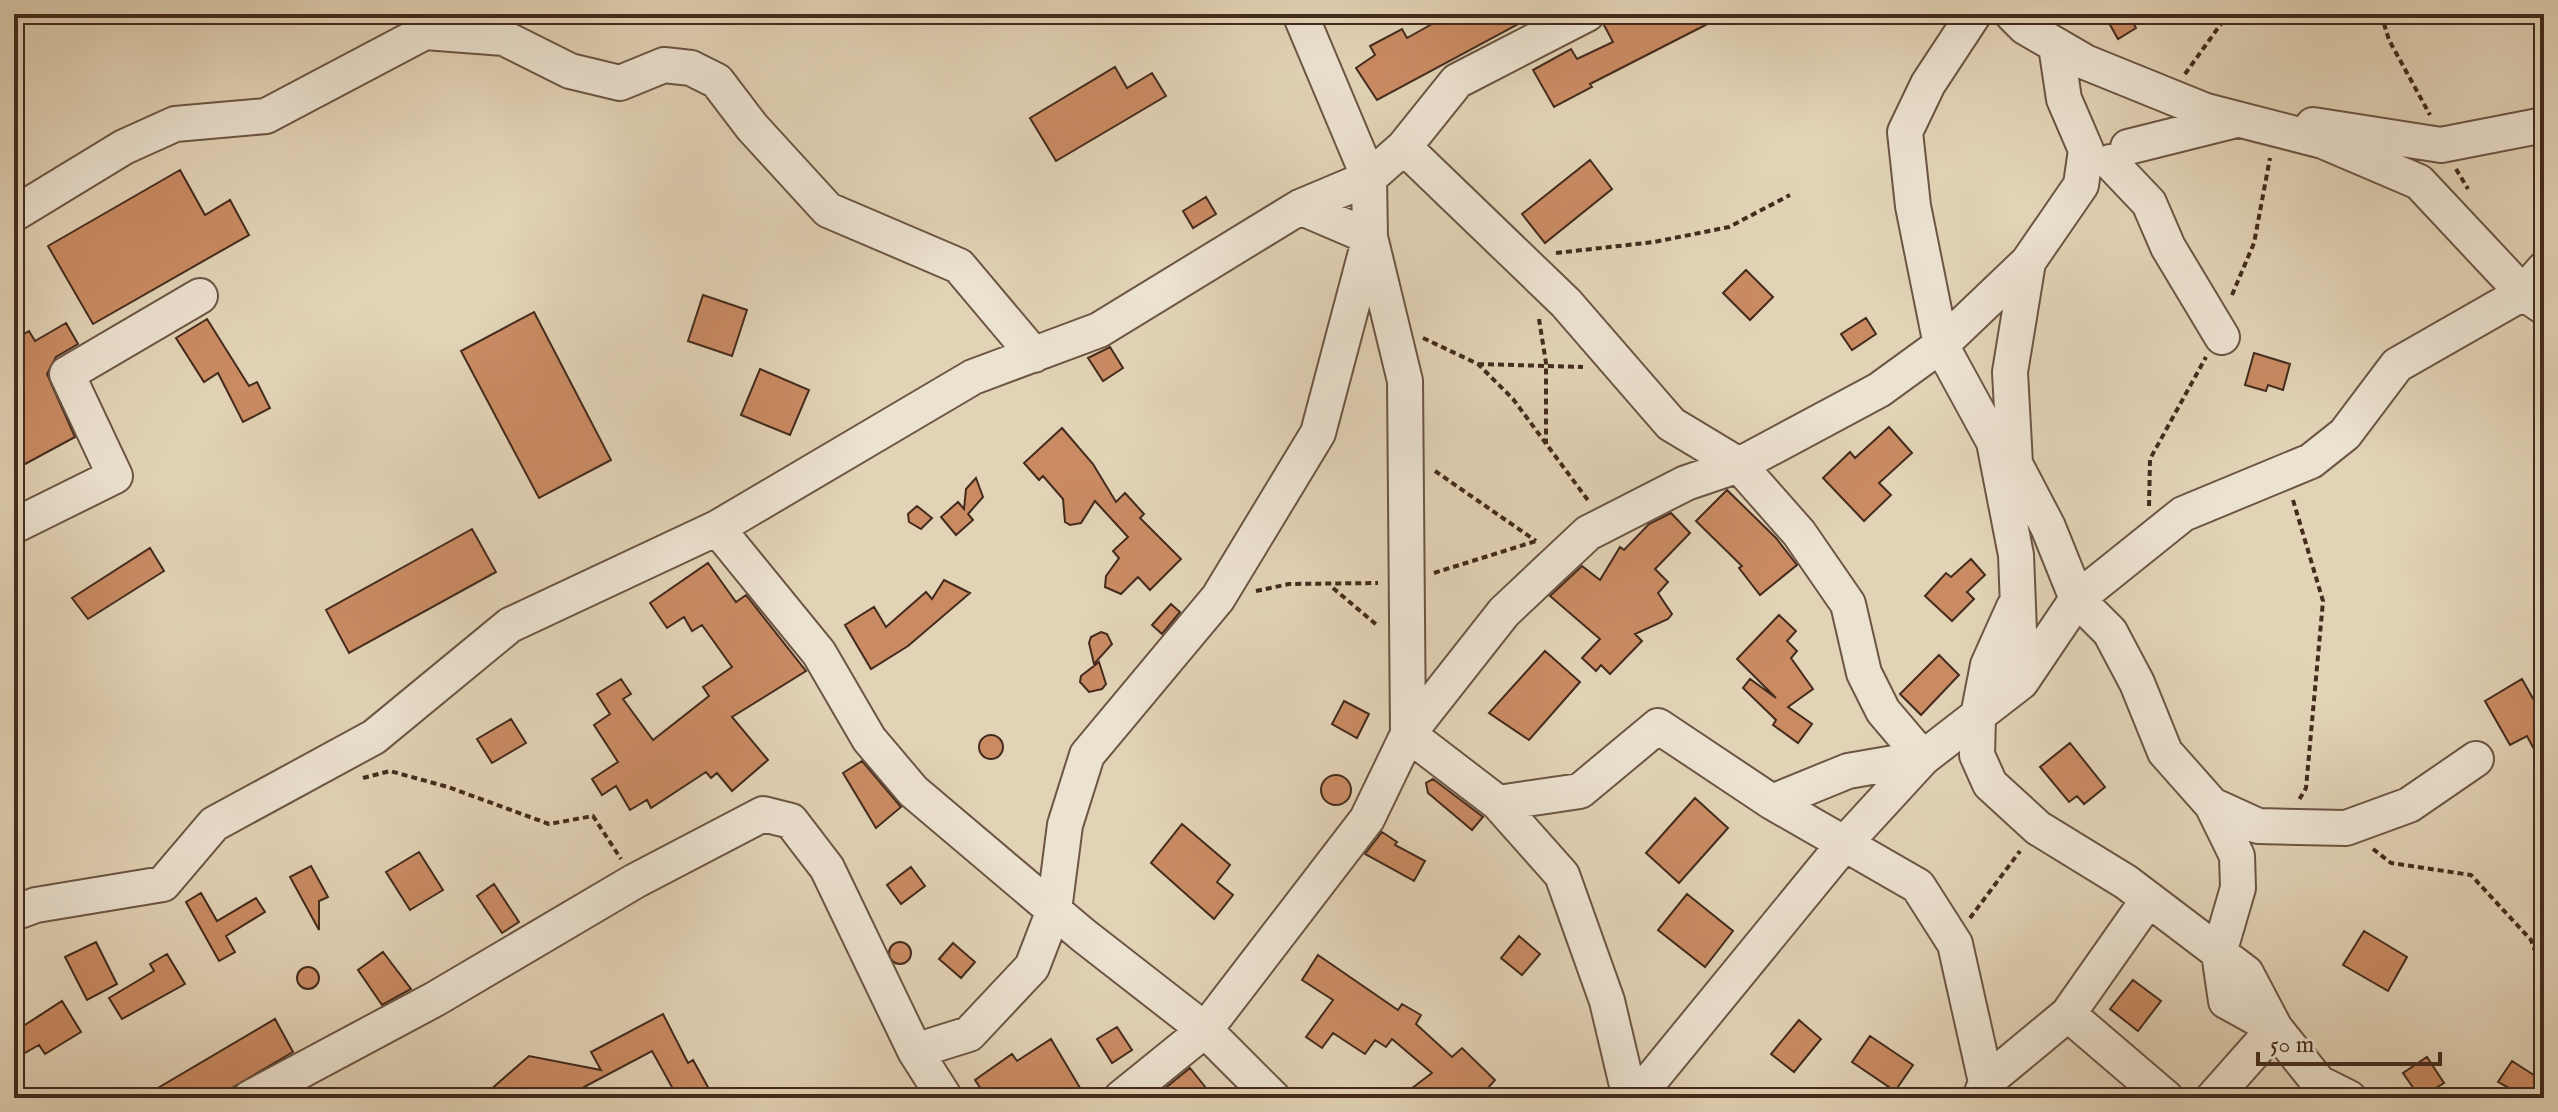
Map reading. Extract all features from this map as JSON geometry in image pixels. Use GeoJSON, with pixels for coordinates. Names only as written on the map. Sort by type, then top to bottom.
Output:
{"type":"FeatureCollection","features":[{"type":"Feature","properties":{"kind":"street"},"geometry":{"type":"LineString","coordinates":[[1300,14],[1369,178],[1370,237],[1405,381],[1408,734]]}},
{"type":"Feature","properties":{"kind":"street"},"geometry":{"type":"LineString","coordinates":[[14,913],[36,905],[163,884],[214,824],[374,737],[510,625],[717,528],[973,377],[1099,330],[1300,207],[1369,178],[1404,147],[1457,81],[1587,14]]}},
{"type":"Feature","properties":{"kind":"street"},"geometry":{"type":"LineString","coordinates":[[1974,14],[1928,84],[1905,132],[1913,206],[1941,345],[1994,442],[2016,555],[2021,682]]}},
{"type":"Feature","properties":{"kind":"street"},"geometry":{"type":"LineString","coordinates":[[1636,1098],[1844,844],[1923,758],[2021,682],[2077,599],[2183,514],[2311,461],[2345,434],[2397,365],[2537,290],[2419,182],[2323,141],[2168,95],[2085,62],[2025,27],[2012,14]]}},
{"type":"Feature","properties":{"kind":"street"},"geometry":{"type":"LineString","coordinates":[[14,214],[124,147],[175,124],[266,116],[425,32],[504,38],[570,71],[620,83],[664,65],[691,68],[717,81],[752,127],[828,210],[959,266],[1034,355]]}},
{"type":"Feature","properties":{"kind":"street"},"geometry":{"type":"LineString","coordinates":[[2056,46],[2064,99],[2086,150],[2081,185]]}},
{"type":"Feature","properties":{"kind":"street"},"geometry":{"type":"LineString","coordinates":[[1121,1098],[1205,1030],[1367,819],[1408,734],[1504,612],[1588,533],[1686,483],[1739,465],[1879,390],[1941,345],[2028,262],[2081,185],[2119,155],[2168,95]]}},
{"type":"Feature","properties":{"kind":"street"},"geometry":{"type":"LineString","coordinates":[[2119,155],[2241,119],[2347,128],[2441,145],[2544,151]]}},
{"type":"Feature","properties":{"kind":"street"},"geometry":{"type":"LineString","coordinates":[[2441,145],[2544,125]]}},
{"type":"Feature","properties":{"kind":"street"},"geometry":{"type":"LineString","coordinates":[[1404,147],[1566,303],[1671,424],[1739,465],[1799,533],[1848,604],[1864,673],[1883,711],[1923,758]]}},
{"type":"Feature","properties":{"kind":"street"},"geometry":{"type":"LineString","coordinates":[[2119,155],[2149,203],[2168,247],[2222,337]]}},
{"type":"Feature","properties":{"kind":"street"},"geometry":{"type":"LineString","coordinates":[[1300,207],[1370,237]]}},
{"type":"Feature","properties":{"kind":"street"},"geometry":{"type":"LineString","coordinates":[[915,1051],[969,1034],[1032,967],[1054,910],[1065,825],[1087,755],[1218,598],[1318,433],[1370,237]]}},
{"type":"Feature","properties":{"kind":"street"},"geometry":{"type":"LineString","coordinates":[[2028,262],[2010,372],[2015,464],[2048,527],[2077,599],[2110,632],[2137,683],[2165,752],[2212,805],[2237,856],[2238,888],[2219,953]]}},
{"type":"Feature","properties":{"kind":"street"},"geometry":{"type":"LineString","coordinates":[[14,526],[115,476],[67,374],[200,296]]}},
{"type":"Feature","properties":{"kind":"street"},"geometry":{"type":"LineString","coordinates":[[1671,424],[1686,483]]}},
{"type":"Feature","properties":{"kind":"street"},"geometry":{"type":"LineString","coordinates":[[717,528],[819,653],[869,739],[913,791],[1054,910],[1205,1030],[1273,1098]]}},
{"type":"Feature","properties":{"kind":"street"},"geometry":{"type":"LineString","coordinates":[[2018,600],[1988,665],[1978,716],[1977,755],[1990,784],[2038,828],[2148,900],[2246,973],[2275,1028],[2319,1083],[2349,1098]]}},
{"type":"Feature","properties":{"kind":"street"},"geometry":{"type":"LineString","coordinates":[[1498,803],[1580,791],[1658,726],[1772,802],[1918,886],[1955,944],[1983,1090]]}},
{"type":"Feature","properties":{"kind":"street"},"geometry":{"type":"LineString","coordinates":[[1408,734],[1498,803],[1562,875],[1607,1001],[1630,1098]]}},
{"type":"Feature","properties":{"kind":"street"},"geometry":{"type":"LineString","coordinates":[[1772,802],[1848,771],[1923,758]]}},
{"type":"Feature","properties":{"kind":"street"},"geometry":{"type":"LineString","coordinates":[[2212,805],[2258,826],[2346,828],[2409,805],[2476,759]]}},
{"type":"Feature","properties":{"kind":"street"},"geometry":{"type":"LineString","coordinates":[[250,1098],[435,999],[635,881],[763,814],[791,821],[827,868],[915,1051],[945,1098]]}},
{"type":"Feature","properties":{"kind":"street"},"geometry":{"type":"LineString","coordinates":[[1983,1090],[2068,1014],[2148,900]]}},
{"type":"Feature","properties":{"kind":"street"},"geometry":{"type":"LineString","coordinates":[[2068,1014],[2166,1098]]}},
{"type":"Feature","properties":{"kind":"street"},"geometry":{"type":"LineString","coordinates":[[2213,1098],[2275,1028]]}},
{"type":"Feature","properties":{"kind":"path"},"geometry":{"type":"LineString","coordinates":[[2168,95],[2206,49],[2228,14]]}},
{"type":"Feature","properties":{"kind":"path"},"geometry":{"type":"LineString","coordinates":[[1520,258],[1654,242],[1729,227],[1790,195]]}},
{"type":"Feature","properties":{"kind":"path"},"geometry":{"type":"LineString","coordinates":[[1539,317],[1546,363],[1546,444]]}},
{"type":"Feature","properties":{"kind":"path"},"geometry":{"type":"LineString","coordinates":[[1390,322],[1478,364],[1513,399],[1605,524]]}},
{"type":"Feature","properties":{"kind":"path"},"geometry":{"type":"LineString","coordinates":[[1478,364],[1546,363],[1625,371]]}},
{"type":"Feature","properties":{"kind":"path"},"geometry":{"type":"LineString","coordinates":[[1406,450],[1561,558]]}},
{"type":"Feature","properties":{"kind":"path"},"geometry":{"type":"LineString","coordinates":[[2282,827],[2306,788],[2322,615],[2323,601],[2293,501],[2311,461]]}},
{"type":"Feature","properties":{"kind":"path"},"geometry":{"type":"LineString","coordinates":[[1331,586],[1372,620],[1408,657]]}},
{"type":"Feature","properties":{"kind":"path"},"geometry":{"type":"LineString","coordinates":[[349,779],[390,771],[448,787],[549,824],[593,816],[635,881]]}},
{"type":"Feature","properties":{"kind":"path"},"geometry":{"type":"LineString","coordinates":[[1955,944],[1984,896],[2038,828]]}},
{"type":"Feature","properties":{"kind":"path"},"geometry":{"type":"LineString","coordinates":[[2346,828],[2391,863],[2471,875],[2531,940],[2544,975]]}},
{"type":"Feature","properties":{"kind":"building"},"geometry":{"type":"Polygon","coordinates":[[[1450,14],[1537,14],[1377,100],[1356,68],[1375,55],[1370,46],[1402,29],[1407,38],[1450,14]]]}},
{"type":"Feature","properties":{"kind":"building"},"geometry":{"type":"Polygon","coordinates":[[[1621,14],[1727,14],[1590,84],[1592,87],[1554,107],[1533,70],[1571,49],[1577,59],[1613,42],[1604,25],[1621,14]]]}},
{"type":"Feature","properties":{"kind":"building"},"geometry":{"type":"Polygon","coordinates":[[[2104,14],[2128,14],[2136,28],[2118,39],[2104,14]]]}},
{"type":"Feature","properties":{"kind":"building"},"geometry":{"type":"Polygon","coordinates":[[[1115,67],[1127,88],[1152,73],[1166,96],[1056,161],[1030,118],[1115,67]]]}},
{"type":"Feature","properties":{"kind":"building"},"geometry":{"type":"Polygon","coordinates":[[[1590,160],[1612,189],[1545,243],[1522,214],[1590,160]]]}},
{"type":"Feature","properties":{"kind":"building"},"geometry":{"type":"Polygon","coordinates":[[[180,170],[205,215],[230,200],[249,235],[93,324],[48,246],[180,170]]]}},
{"type":"Feature","properties":{"kind":"building"},"geometry":{"type":"Polygon","coordinates":[[[1206,197],[1216,214],[1193,228],[1183,211],[1206,197]]]}},
{"type":"Feature","properties":{"kind":"building"},"geometry":{"type":"Polygon","coordinates":[[[1746,270],[1773,297],[1750,320],[1723,293],[1746,270]]]}},
{"type":"Feature","properties":{"kind":"building"},"geometry":{"type":"Polygon","coordinates":[[[703,295],[747,310],[732,356],[688,341],[703,295]]]}},
{"type":"Feature","properties":{"kind":"building"},"geometry":{"type":"Polygon","coordinates":[[[534,312],[611,460],[539,498],[461,351],[534,312]]]}},
{"type":"Feature","properties":{"kind":"building"},"geometry":{"type":"Polygon","coordinates":[[[1866,318],[1876,334],[1852,350],[1841,334],[1866,318]]]}},
{"type":"Feature","properties":{"kind":"building"},"geometry":{"type":"Polygon","coordinates":[[[207,319],[249,386],[257,382],[270,408],[243,422],[218,373],[204,382],[176,338],[207,319]]]}},
{"type":"Feature","properties":{"kind":"building"},"geometry":{"type":"Polygon","coordinates":[[[66,323],[78,344],[56,357],[47,374],[75,437],[14,470],[14,340],[29,331],[35,341],[66,323]]]}},
{"type":"Feature","properties":{"kind":"building"},"geometry":{"type":"Polygon","coordinates":[[[1110,347],[1123,368],[1103,381],[1088,358],[1110,347]]]}},
{"type":"Feature","properties":{"kind":"building"},"geometry":{"type":"Polygon","coordinates":[[[2254,353],[2290,364],[2283,390],[2268,385],[2266,391],[2245,385],[2254,353]]]}},
{"type":"Feature","properties":{"kind":"building"},"geometry":{"type":"Polygon","coordinates":[[[760,369],[809,390],[790,435],[741,415],[760,369]]]}},
{"type":"Feature","properties":{"kind":"building"},"geometry":{"type":"Polygon","coordinates":[[[1889,427],[1912,453],[1879,483],[1891,495],[1864,521],[1823,478],[1850,452],[1855,458],[1889,427]]]}},
{"type":"Feature","properties":{"kind":"building"},"geometry":{"type":"Polygon","coordinates":[[[1062,428],[1093,464],[1116,502],[1125,493],[1144,514],[1140,518],[1181,559],[1150,590],[1138,577],[1121,594],[1105,587],[1106,576],[1119,558],[1113,551],[1128,537],[1095,501],[1081,523],[1070,525],[1065,522],[1063,499],[1043,476],[1039,480],[1024,463],[1062,428]]]}},
{"type":"Feature","properties":{"kind":"building"},"geometry":{"type":"Polygon","coordinates":[[[976,478],[983,497],[968,514],[973,520],[956,535],[941,517],[958,502],[964,509],[966,489],[976,478]]]}},
{"type":"Feature","properties":{"kind":"building"},"geometry":{"type":"Polygon","coordinates":[[[1727,490],[1776,538],[1797,565],[1760,595],[1739,568],[1742,566],[1696,521],[1727,490]]]}},
{"type":"Feature","properties":{"kind":"building"},"geometry":{"type":"Polygon","coordinates":[[[917,506],[932,518],[921,529],[909,522],[908,514],[917,506]]]}},
{"type":"Feature","properties":{"kind":"building"},"geometry":{"type":"Polygon","coordinates":[[[1671,513],[1690,533],[1655,569],[1668,582],[1658,593],[1672,614],[1668,619],[1635,634],[1642,641],[1610,674],[1601,665],[1596,671],[1582,658],[1600,639],[1550,596],[1582,566],[1600,580],[1620,547],[1624,550],[1649,524],[1671,513]]]}},
{"type":"Feature","properties":{"kind":"building"},"geometry":{"type":"Polygon","coordinates":[[[472,529],[496,572],[349,653],[326,610],[472,529]]]}},
{"type":"Feature","properties":{"kind":"building"},"geometry":{"type":"Polygon","coordinates":[[[150,548],[164,571],[88,619],[72,598],[150,548]]]}},
{"type":"Feature","properties":{"kind":"building"},"geometry":{"type":"Polygon","coordinates":[[[1971,559],[1985,575],[1967,592],[1974,599],[1952,621],[1925,596],[1946,573],[1951,577],[1971,559]]]}},
{"type":"Feature","properties":{"kind":"building"},"geometry":{"type":"Polygon","coordinates":[[[708,563],[736,602],[746,595],[806,671],[732,717],[768,760],[732,791],[717,773],[711,778],[706,772],[651,808],[647,800],[630,810],[616,786],[602,795],[592,779],[618,762],[594,725],[610,714],[597,694],[621,679],[631,694],[623,699],[653,740],[709,696],[703,687],[732,667],[702,625],[692,631],[684,617],[667,628],[650,603],[708,563]]]}},
{"type":"Feature","properties":{"kind":"building"},"geometry":{"type":"Polygon","coordinates":[[[944,580],[970,593],[908,646],[871,669],[845,625],[874,607],[886,627],[926,592],[932,599],[944,580]]]}},
{"type":"Feature","properties":{"kind":"building"},"geometry":{"type":"Polygon","coordinates":[[[1171,604],[1180,612],[1162,634],[1152,625],[1171,604]]]}},
{"type":"Feature","properties":{"kind":"building"},"geometry":{"type":"Polygon","coordinates":[[[1779,615],[1796,631],[1787,641],[1797,651],[1791,658],[1813,689],[1788,707],[1812,724],[1798,743],[1773,725],[1776,720],[1743,688],[1750,679],[1776,698],[1737,659],[1779,615]]]}},
{"type":"Feature","properties":{"kind":"building"},"geometry":{"type":"Polygon","coordinates":[[[1101,632],[1107,634],[1112,644],[1094,664],[1089,643],[1091,637],[1101,632]]]}},
{"type":"Feature","properties":{"kind":"building"},"geometry":{"type":"Polygon","coordinates":[[[1545,651],[1580,682],[1529,740],[1489,713],[1545,651]]]}},
{"type":"Feature","properties":{"kind":"building"},"geometry":{"type":"Polygon","coordinates":[[[1939,655],[1959,675],[1921,715],[1900,694],[1939,655]]]}},
{"type":"Feature","properties":{"kind":"building"},"geometry":{"type":"Polygon","coordinates":[[[1099,662],[1106,684],[1102,689],[1089,692],[1080,682],[1081,676],[1099,662]]]}},
{"type":"Feature","properties":{"kind":"building"},"geometry":{"type":"Polygon","coordinates":[[[2522,679],[2544,718],[2544,768],[2527,736],[2510,745],[2485,701],[2522,679]]]}},
{"type":"Feature","properties":{"kind":"building"},"geometry":{"type":"Polygon","coordinates":[[[1344,701],[1369,714],[1357,738],[1332,724],[1344,701]]]}},
{"type":"Feature","properties":{"kind":"building"},"geometry":{"type":"Polygon","coordinates":[[[511,719],[526,743],[492,763],[477,739],[511,719]]]}},
{"type":"Feature","properties":{"kind":"building"},"geometry":{"type":"Polygon","coordinates":[[[991,735],[1000,738],[1003,747],[1000,756],[991,759],[982,756],[979,747],[982,738],[991,735]]]}},
{"type":"Feature","properties":{"kind":"building"},"geometry":{"type":"Polygon","coordinates":[[[2070,743],[2105,787],[2084,804],[2077,796],[2069,802],[2040,767],[2070,743]]]}},
{"type":"Feature","properties":{"kind":"building"},"geometry":{"type":"Polygon","coordinates":[[[862,761],[901,807],[876,828],[843,773],[862,761]]]}},
{"type":"Feature","properties":{"kind":"building"},"geometry":{"type":"Polygon","coordinates":[[[1336,775],[1342,776],[1350,784],[1350,796],[1342,804],[1336,805],[1330,804],[1322,796],[1321,790],[1322,784],[1330,776],[1336,775]]]}},
{"type":"Feature","properties":{"kind":"building"},"geometry":{"type":"Polygon","coordinates":[[[1433,779],[1483,817],[1472,830],[1428,793],[1426,783],[1433,779]]]}},
{"type":"Feature","properties":{"kind":"building"},"geometry":{"type":"Polygon","coordinates":[[[1695,798],[1728,828],[1679,883],[1646,853],[1695,798]]]}},
{"type":"Feature","properties":{"kind":"building"},"geometry":{"type":"Polygon","coordinates":[[[1182,824],[1230,865],[1217,882],[1233,895],[1214,919],[1151,863],[1182,824]]]}},
{"type":"Feature","properties":{"kind":"building"},"geometry":{"type":"Polygon","coordinates":[[[1382,832],[1397,842],[1395,845],[1425,861],[1414,881],[1365,854],[1382,832]]]}},
{"type":"Feature","properties":{"kind":"building"},"geometry":{"type":"Polygon","coordinates":[[[419,852],[443,890],[410,910],[386,872],[419,852]]]}},
{"type":"Feature","properties":{"kind":"building"},"geometry":{"type":"Polygon","coordinates":[[[311,866],[328,897],[319,901],[319,930],[290,877],[311,866]]]}},
{"type":"Feature","properties":{"kind":"building"},"geometry":{"type":"Polygon","coordinates":[[[911,867],[925,886],[901,904],[887,885],[911,867]]]}},
{"type":"Feature","properties":{"kind":"building"},"geometry":{"type":"Polygon","coordinates":[[[494,884],[519,922],[502,933],[477,896],[494,884]]]}},
{"type":"Feature","properties":{"kind":"building"},"geometry":{"type":"Polygon","coordinates":[[[201,893],[217,921],[256,898],[265,912],[226,936],[235,952],[219,961],[186,902],[201,893]]]}},
{"type":"Feature","properties":{"kind":"building"},"geometry":{"type":"Polygon","coordinates":[[[1687,894],[1733,931],[1705,967],[1658,930],[1687,894]]]}},
{"type":"Feature","properties":{"kind":"building"},"geometry":{"type":"Polygon","coordinates":[[[2364,931],[2407,957],[2388,991],[2343,965],[2364,931]]]}},
{"type":"Feature","properties":{"kind":"building"},"geometry":{"type":"Polygon","coordinates":[[[1519,936],[1540,954],[1522,975],[1501,958],[1519,936]]]}},
{"type":"Feature","properties":{"kind":"building"},"geometry":{"type":"Polygon","coordinates":[[[96,942],[117,984],[87,1000],[65,957],[96,942]]]}},
{"type":"Feature","properties":{"kind":"building"},"geometry":{"type":"Polygon","coordinates":[[[900,942],[908,945],[911,953],[908,961],[900,964],[892,961],[889,953],[892,945],[900,942]]]}},
{"type":"Feature","properties":{"kind":"building"},"geometry":{"type":"Polygon","coordinates":[[[953,943],[975,962],[961,978],[939,959],[953,943]]]}},
{"type":"Feature","properties":{"kind":"building"},"geometry":{"type":"Polygon","coordinates":[[[383,952],[411,989],[382,1005],[358,970],[383,952]]]}},
{"type":"Feature","properties":{"kind":"building"},"geometry":{"type":"Polygon","coordinates":[[[167,954],[185,984],[122,1019],[109,998],[154,971],[150,964],[167,954]]]}},
{"type":"Feature","properties":{"kind":"building"},"geometry":{"type":"Polygon","coordinates":[[[1318,955],[1398,1010],[1402,1004],[1421,1015],[1416,1024],[1452,1057],[1462,1048],[1495,1080],[1479,1098],[1399,1098],[1432,1073],[1392,1039],[1386,1047],[1375,1040],[1365,1054],[1333,1033],[1322,1048],[1306,1037],[1333,1000],[1302,980],[1318,955]]]}},
{"type":"Feature","properties":{"kind":"building"},"geometry":{"type":"Polygon","coordinates":[[[308,967],[316,970],[319,978],[316,986],[308,989],[300,986],[297,978],[300,970],[308,967]]]}},
{"type":"Feature","properties":{"kind":"building"},"geometry":{"type":"Polygon","coordinates":[[[2133,980],[2161,1001],[2138,1031],[2110,1009],[2133,980]]]}},
{"type":"Feature","properties":{"kind":"building"},"geometry":{"type":"Polygon","coordinates":[[[62,1001],[81,1032],[45,1054],[39,1045],[14,1059],[14,1032],[62,1001]]]}},
{"type":"Feature","properties":{"kind":"building"},"geometry":{"type":"Polygon","coordinates":[[[663,1014],[688,1063],[693,1060],[714,1098],[678,1098],[652,1051],[584,1087],[590,1098],[481,1098],[529,1056],[601,1070],[591,1052],[663,1014]]]}},
{"type":"Feature","properties":{"kind":"building"},"geometry":{"type":"Polygon","coordinates":[[[275,1019],[293,1052],[215,1098],[141,1098],[275,1019]]]}},
{"type":"Feature","properties":{"kind":"building"},"geometry":{"type":"Polygon","coordinates":[[[1799,1020],[1821,1039],[1794,1072],[1771,1054],[1799,1020]]]}},
{"type":"Feature","properties":{"kind":"building"},"geometry":{"type":"Polygon","coordinates":[[[1117,1027],[1132,1050],[1112,1063],[1097,1039],[1117,1027]]]}},
{"type":"Feature","properties":{"kind":"building"},"geometry":{"type":"Polygon","coordinates":[[[1870,1036],[1913,1065],[1895,1091],[1852,1062],[1870,1036]]]}},
{"type":"Feature","properties":{"kind":"building"},"geometry":{"type":"Polygon","coordinates":[[[1051,1039],[1086,1098],[987,1098],[975,1080],[1012,1054],[1017,1061],[1051,1039]]]}},
{"type":"Feature","properties":{"kind":"building"},"geometry":{"type":"Polygon","coordinates":[[[2427,1057],[2444,1083],[2420,1098],[2403,1073],[2427,1057]]]}},
{"type":"Feature","properties":{"kind":"building"},"geometry":{"type":"Polygon","coordinates":[[[2512,1061],[2540,1079],[2527,1098],[2498,1082],[2512,1061]]]}},
{"type":"Feature","properties":{"kind":"building"},"geometry":{"type":"Polygon","coordinates":[[[1190,1068],[1214,1098],[1153,1098],[1190,1068]]]}}]}
